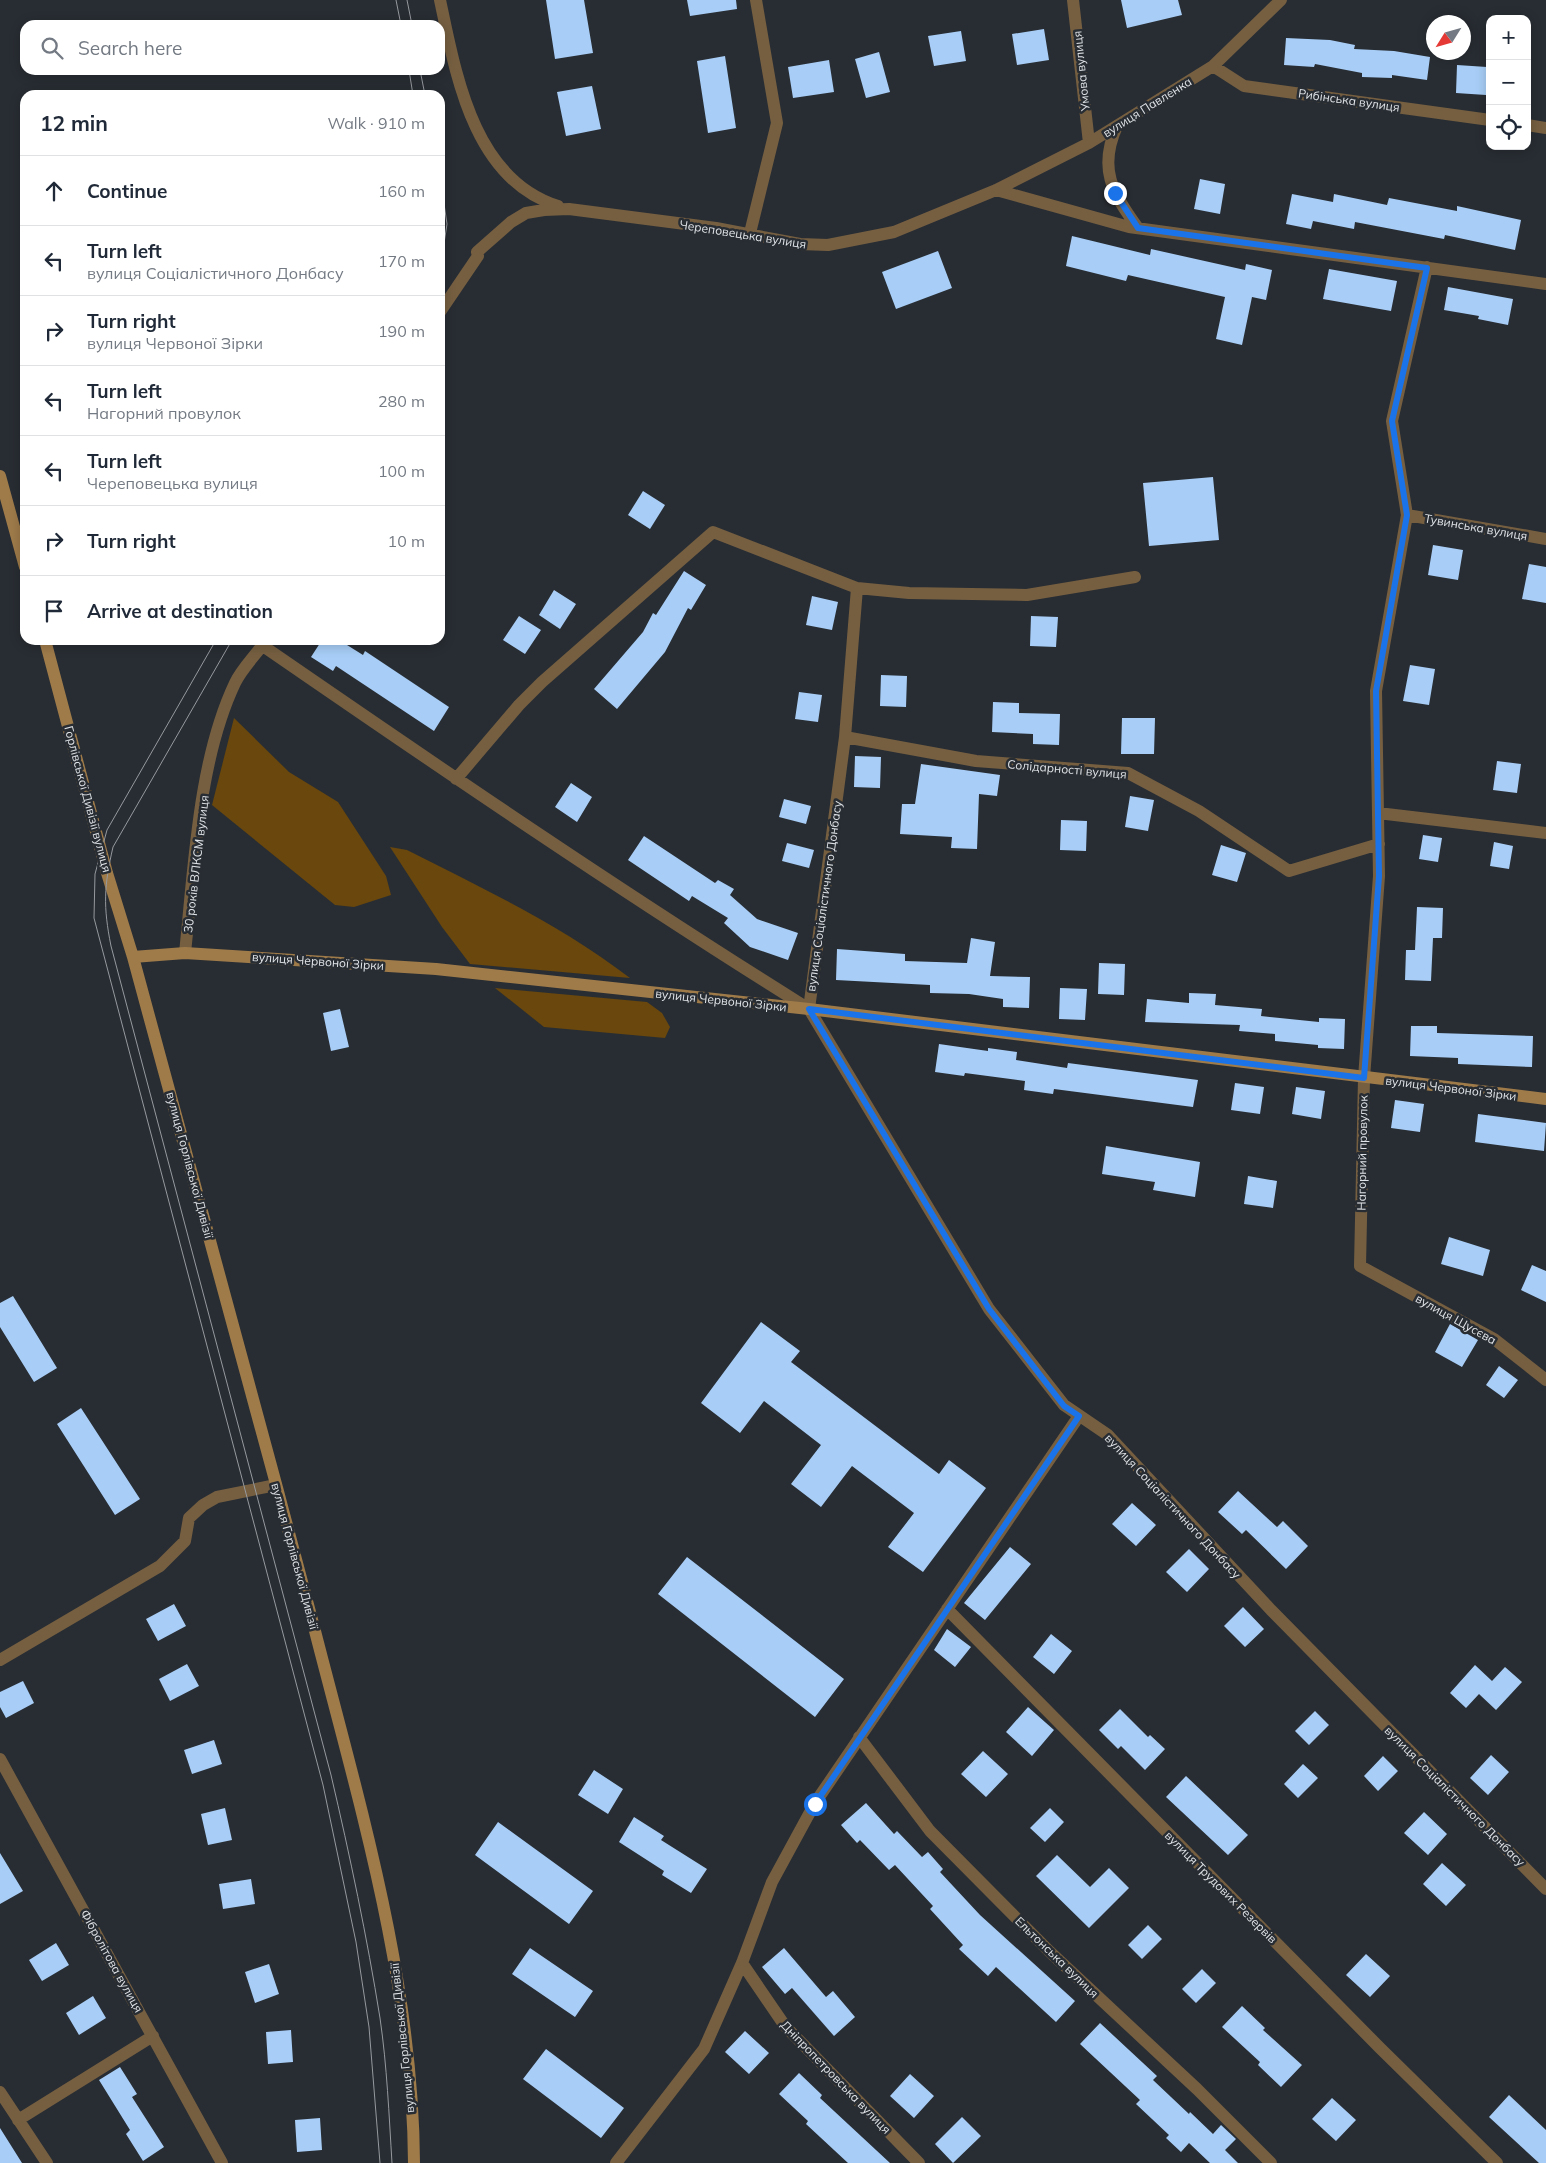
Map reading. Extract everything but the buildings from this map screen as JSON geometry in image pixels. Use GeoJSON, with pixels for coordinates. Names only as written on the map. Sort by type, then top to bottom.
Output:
{"type":"FeatureCollection","features":[{"type":"Feature","properties":{"kind":"main road"},"geometry":{"type":"LineString","coordinates":[[0,476],[3,494],[20,550]]}},
{"type":"Feature","properties":{"kind":"main road","name":"Горлівської Дивізії вулиця"},"geometry":{"type":"LineString","coordinates":[[46,645],[107,873],[134,957]]}},
{"type":"Feature","properties":{"kind":"main road","name":"вулиця Червоної Зірки"},"geometry":{"type":"LineString","coordinates":[[134,957],[186,953],[436,969],[809,1009],[1546,1099]]}},
{"type":"Feature","properties":{"kind":"main road","name":"вулиця Горлівської Дивізії"},"geometry":{"type":"LineString","coordinates":[[134,957],[276,1485],[381,1892],[398,1982],[408,2069],[414,2163]]}},
{"type":"Feature","properties":{"kind":"street"},"geometry":{"type":"LineString","coordinates":[[440,0],[444,20]]}},
{"type":"Feature","properties":{"kind":"street"},"geometry":{"type":"LineString","coordinates":[[750,233],[777,123],[756,0]]}},
{"type":"Feature","properties":{"kind":"street","name":"Умова вулиця"},"geometry":{"type":"LineString","coordinates":[[1073,0],[1089,143]]}},
{"type":"Feature","properties":{"kind":"street","name":"вулиця Павленка"},"geometry":{"type":"LineString","coordinates":[[996,190],[1089,143],[1213,66],[1281,0]]}},
{"type":"Feature","properties":{"kind":"street"},"geometry":{"type":"LineString","coordinates":[[445,24],[454,66],[464,98],[490,152],[520,187],[539,200],[569,209]]}},
{"type":"Feature","properties":{"kind":"street","name":"Рибінська вулиця"},"geometry":{"type":"LineString","coordinates":[[1213,66],[1244,86],[1486,119]]}},
{"type":"Feature","properties":{"kind":"street"},"geometry":{"type":"LineString","coordinates":[[1117,126],[1107,154],[1109,174],[1115,193],[1138,228]]}},
{"type":"Feature","properties":{"kind":"street"},"geometry":{"type":"LineString","coordinates":[[1531,126],[1546,128]]}},
{"type":"Feature","properties":{"kind":"street"},"geometry":{"type":"LineString","coordinates":[[996,190],[1138,228],[1546,284]]}},
{"type":"Feature","properties":{"kind":"street","name":"Череповецька вулиця"},"geometry":{"type":"LineString","coordinates":[[445,305],[478,256],[477,252],[511,222],[526,213],[569,209],[750,233],[800,244],[828,245],[894,232],[996,190]]}},
{"type":"Feature","properties":{"kind":"street","name":"Нагорний провулок"},"geometry":{"type":"LineString","coordinates":[[1360,1266],[1364,1078],[1379,876],[1376,691],[1407,515],[1392,421],[1427,268]]}},
{"type":"Feature","properties":{"kind":"street","name":"Тувинська вулиця"},"geometry":{"type":"LineString","coordinates":[[1407,515],[1546,539]]}},
{"type":"Feature","properties":{"kind":"street"},"geometry":{"type":"LineString","coordinates":[[456,779],[519,705],[542,682],[713,532],[857,588],[909,593],[1027,595],[1135,577]]}},
{"type":"Feature","properties":{"kind":"street","name":"вулиця Соціалістичного Донбасу"},"geometry":{"type":"LineString","coordinates":[[857,588],[845,737],[809,1009],[989,1309],[1064,1406],[1108,1436],[1271,1610],[1546,1889]]}},
{"type":"Feature","properties":{"kind":"street","name":"30 років ВЛКСМ вулиця"},"geometry":{"type":"LineString","coordinates":[[186,953],[199,814],[220,719],[236,681],[261,645]]}},
{"type":"Feature","properties":{"kind":"street"},"geometry":{"type":"LineString","coordinates":[[267,645],[456,779],[701,942],[809,1009]]}},
{"type":"Feature","properties":{"kind":"street","name":"Солідарності вулиця"},"geometry":{"type":"LineString","coordinates":[[845,737],[976,761],[1128,773],[1199,811],[1289,872],[1379,844]]}},
{"type":"Feature","properties":{"kind":"street"},"geometry":{"type":"LineString","coordinates":[[1378,813],[1546,833]]}},
{"type":"Feature","properties":{"kind":"street","name":"вулиця Щусєва"},"geometry":{"type":"LineString","coordinates":[[1360,1266],[1494,1339],[1546,1380]]}},
{"type":"Feature","properties":{"kind":"street"},"geometry":{"type":"LineString","coordinates":[[616,2163],[704,2049],[742,1963],[772,1882],[815,1804],[1079,1416]]}},
{"type":"Feature","properties":{"kind":"street"},"geometry":{"type":"LineString","coordinates":[[0,1660],[160,1566],[185,1541],[189,1518],[203,1505],[217,1497],[276,1485]]}},
{"type":"Feature","properties":{"kind":"street","name":"вулиця Трудових Резервів"},"geometry":{"type":"LineString","coordinates":[[947,1609],[1380,2048],[1497,2163]]}},
{"type":"Feature","properties":{"kind":"street","name":"Ельтонська вулиця"},"geometry":{"type":"LineString","coordinates":[[859,1737],[930,1831],[1050,1952],[1197,2089],[1271,2163]]}},
{"type":"Feature","properties":{"kind":"street","name":"Фібролітова вулиця"},"geometry":{"type":"LineString","coordinates":[[0,1759],[222,2163]]}},
{"type":"Feature","properties":{"kind":"street","name":"Дніпропетровська вулиця"},"geometry":{"type":"LineString","coordinates":[[742,1963],[785,2026],[919,2163]]}},
{"type":"Feature","properties":{"kind":"street"},"geometry":{"type":"LineString","coordinates":[[18,2120],[153,2036]]}},
{"type":"Feature","properties":{"kind":"street"},"geometry":{"type":"LineString","coordinates":[[0,2092],[47,2163]]}},
{"type":"Feature","properties":{"kind":"shaded area"},"geometry":{"type":"Polygon","coordinates":[[[234,718],[289,772],[338,802],[386,876],[391,895],[354,907],[335,905],[212,805],[234,718]]]}},
{"type":"Feature","properties":{"kind":"shaded area"},"geometry":{"type":"Polygon","coordinates":[[[390,847],[407,850],[522,909],[577,941],[630,978],[470,964],[442,927],[390,847]]]}},
{"type":"Feature","properties":{"kind":"shaded area"},"geometry":{"type":"Polygon","coordinates":[[[495,988],[647,1002],[662,1013],[670,1027],[665,1038],[544,1027],[495,988]]]}},
{"type":"Feature","properties":{"kind":"tram line"},"geometry":{"type":"LineString","coordinates":[[396,0],[400,20]]}},
{"type":"Feature","properties":{"kind":"tram line"},"geometry":{"type":"LineString","coordinates":[[407,0],[411,20]]}},
{"type":"Feature","properties":{"kind":"tram line"},"geometry":{"type":"LineString","coordinates":[[410,75],[412,90]]}},
{"type":"Feature","properties":{"kind":"tram line"},"geometry":{"type":"LineString","coordinates":[[421,75],[424,90]]}},
{"type":"Feature","properties":{"kind":"tram line"},"geometry":{"type":"LineString","coordinates":[[445,211],[447,224],[445,237]]}},
{"type":"Feature","properties":{"kind":"tram line"},"geometry":{"type":"LineString","coordinates":[[213,645],[107,830],[95,874],[94,918],[323,1785],[356,1942],[369,2027],[380,2163]]}},
{"type":"Feature","properties":{"kind":"tram line"},"geometry":{"type":"LineString","coordinates":[[229,645],[113,847],[106,885],[107,919],[111,946],[338,1805],[364,1927],[380,2018],[386,2072],[392,2163]]}},
{"type":"Feature","properties":{"kind":"route"},"geometry":{"type":"LineString","coordinates":[[815,1804],[1079,1416],[1064,1406],[989,1309],[809,1009],[1364,1078],[1379,876],[1376,691],[1407,515],[1392,421],[1427,268],[1138,228],[1124,210],[1115,193]]}}]}
